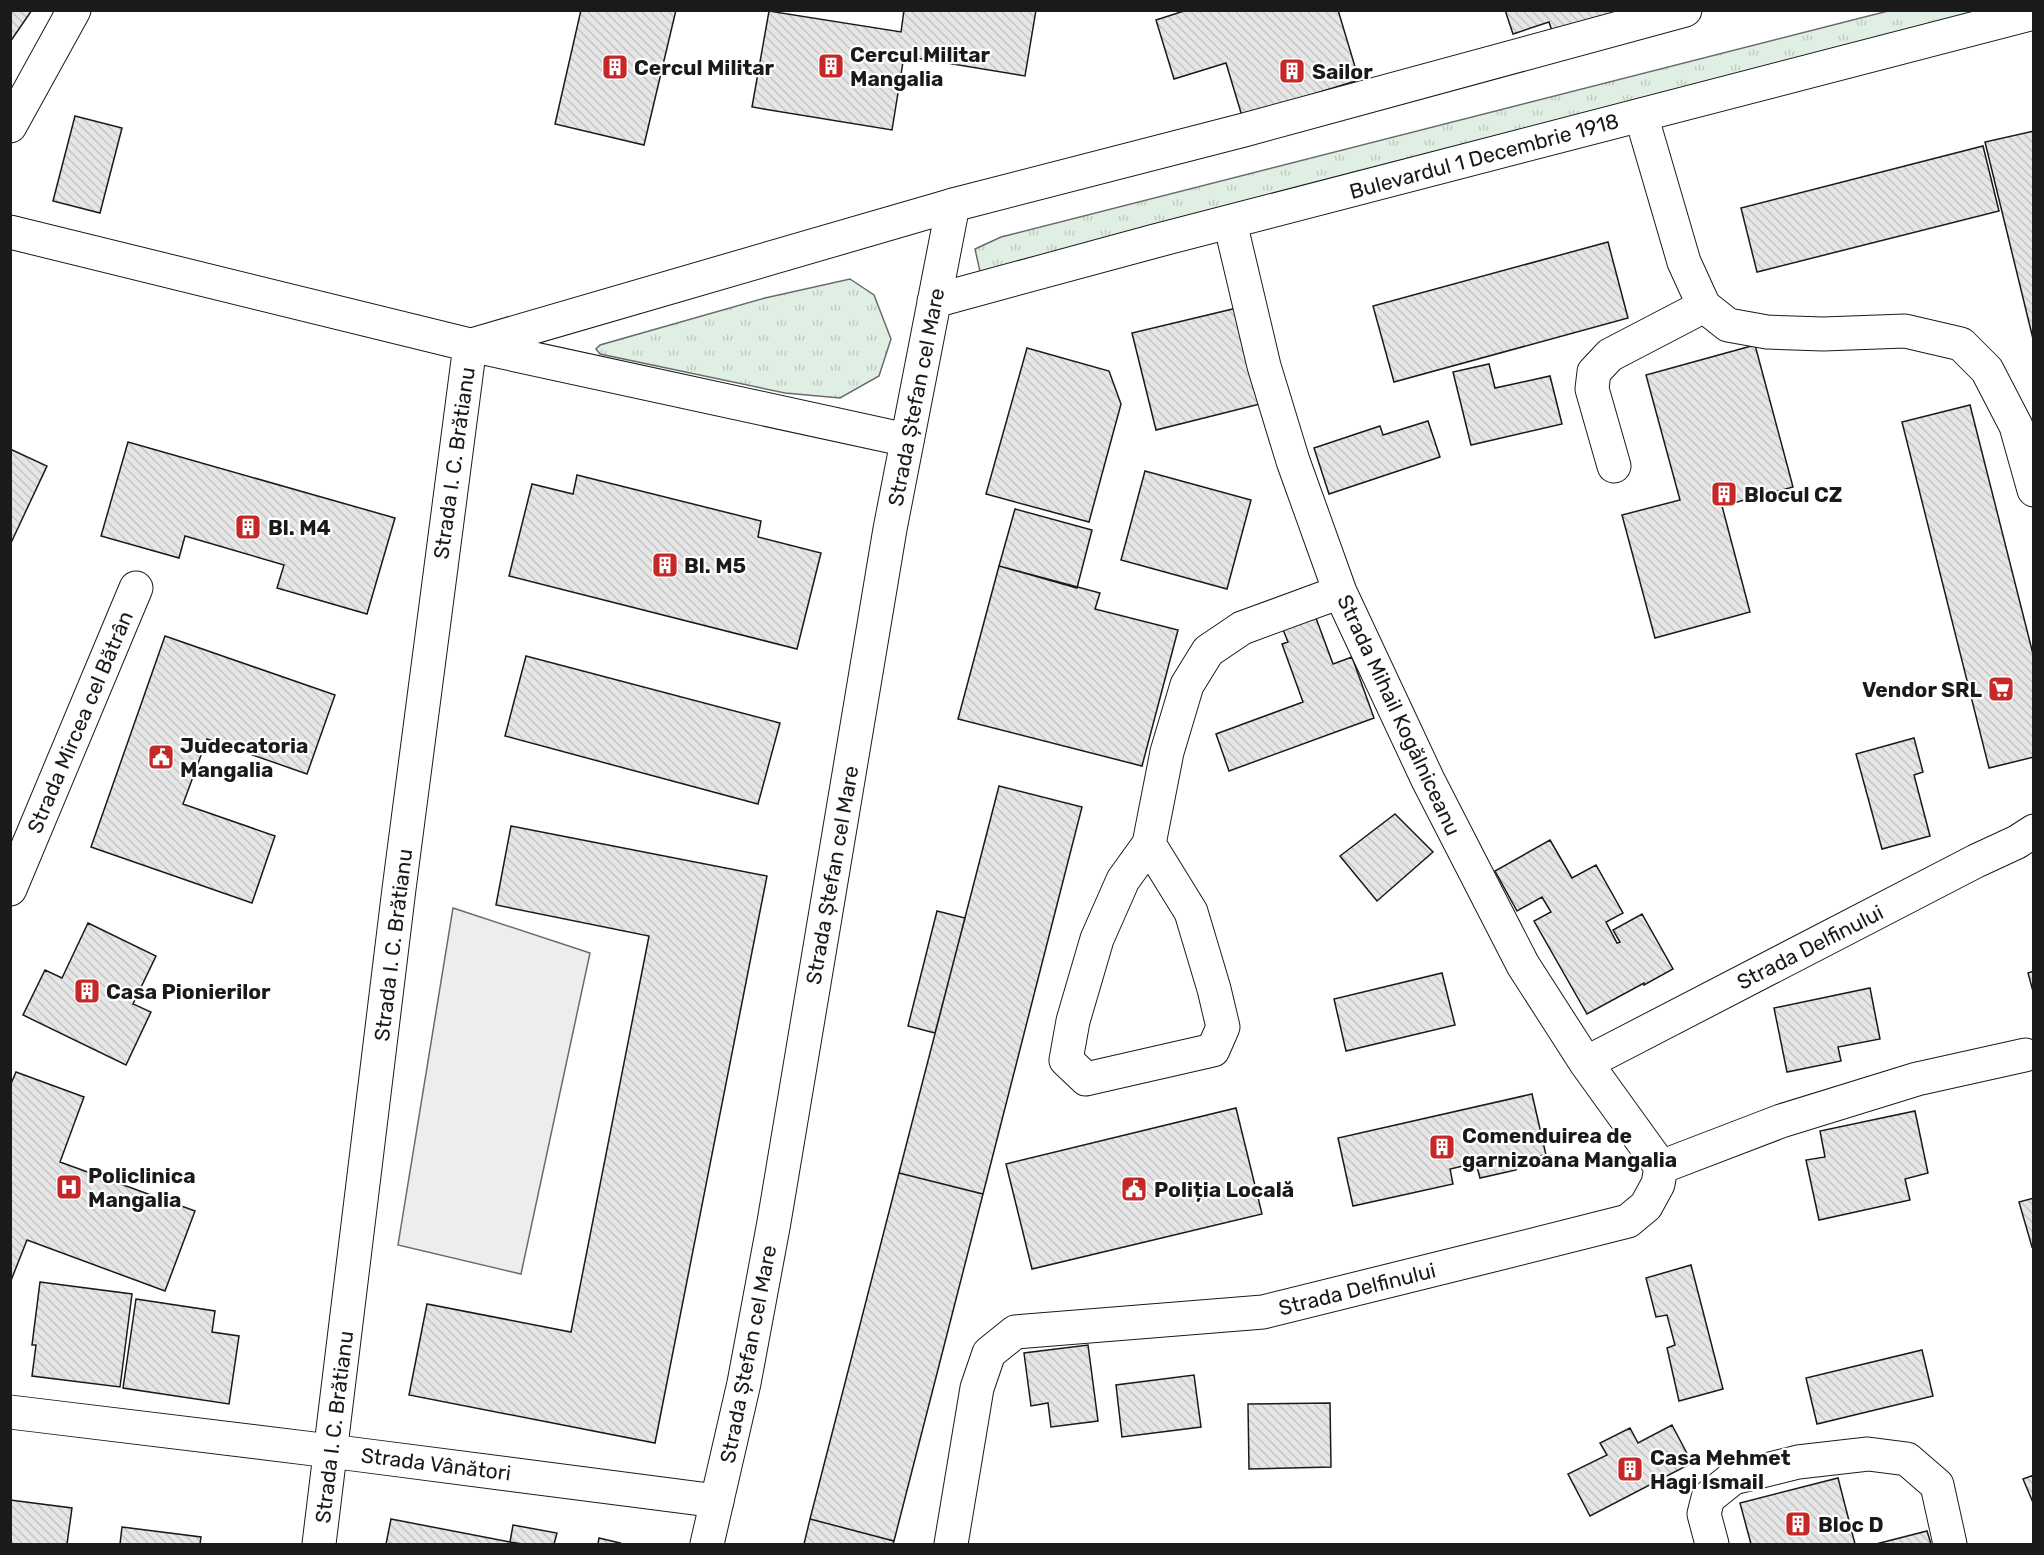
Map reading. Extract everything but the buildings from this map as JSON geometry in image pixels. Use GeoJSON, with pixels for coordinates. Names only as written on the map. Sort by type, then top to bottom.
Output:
{"type":"FeatureCollection","features":[{"type":"Feature","properties":{"kind":"street"},"geometry":{"type":"LineString","coordinates":[[10,126],[74,10]]}},
{"type":"Feature","properties":{"kind":"street"},"geometry":{"type":"LineString","coordinates":[[470,345],[952,205],[1256,127],[1685,10]]}},
{"type":"Feature","properties":{"kind":"street","name":"Bulevardul 1 Decembrie 1918"},"geometry":{"type":"LineString","coordinates":[[934,301],[2034,13]]}},
{"type":"Feature","properties":{"kind":"street"},"geometry":{"type":"LineString","coordinates":[[1641,115],[1684,262],[1704,306],[1728,325],[1767,332],[1823,334],[1905,331],[1961,344],[1987,370],[2016,426],[2032,476]]}},
{"type":"Feature","properties":{"kind":"street","name":"Strada Ștefan cel Mare"},"geometry":{"type":"LineString","coordinates":[[707,1545],[744,1383],[774,1222],[890,529],[952,205]]}},
{"type":"Feature","properties":{"kind":"street","name":"Strada Mihail Kogălniceanu"},"geometry":{"type":"LineString","coordinates":[[1230,222],[1264,366],[1293,461],[1340,592],[1463,851],[1523,965],[1586,1063],[1661,1167]]}},
{"type":"Feature","properties":{"kind":"street"},"geometry":{"type":"LineString","coordinates":[[10,232],[470,345],[907,441]]}},
{"type":"Feature","properties":{"kind":"street"},"geometry":{"type":"LineString","coordinates":[[1614,466],[1592,389],[1594,372],[1610,355],[1704,306]]}},
{"type":"Feature","properties":{"kind":"street","name":"Strada I. C. Brătianu"},"geometry":{"type":"LineString","coordinates":[[319,1545],[399,889],[470,345]]}},
{"type":"Feature","properties":{"kind":"street","name":"Strada Mircea cel Bătrân"},"geometry":{"type":"LineString","coordinates":[[10,889],[136,588]]}},
{"type":"Feature","properties":{"kind":"street"},"geometry":{"type":"LineString","coordinates":[[1149,844],[1191,912],[1223,1027],[1213,1050],[1086,1079],[1066,1060],[1073,1022],[1096,939],[1123,880],[1149,844],[1167,752],[1187,685],[1208,651],[1242,628],[1340,592]]}},
{"type":"Feature","properties":{"kind":"street","name":"Strada Delfinului"},"geometry":{"type":"LineString","coordinates":[[1586,1063],[1966,866],[2017,842],[2034,831]]}},
{"type":"Feature","properties":{"kind":"street"},"geometry":{"type":"LineString","coordinates":[[1661,1167],[1781,1121],[1917,1079],[2025,1054]]}},
{"type":"Feature","properties":{"kind":"street","name":"Strada Delfinului"},"geometry":{"type":"LineString","coordinates":[[951,1545],[977,1388],[989,1353],[1015,1332],[1263,1312],[1493,1256],[1628,1221],[1646,1206],[1658,1184],[1661,1167]]}},
{"type":"Feature","properties":{"kind":"street","name":"Strada Vânători"},"geometry":{"type":"LineString","coordinates":[[10,1412],[330,1450],[717,1501]]}},
{"type":"Feature","properties":{"kind":"street"},"geometry":{"type":"LineString","coordinates":[[1712,1545],[1704,1514],[1708,1498],[1733,1478],[1798,1462],[1868,1454],[1907,1459],[1937,1485],[1950,1545]]}},
{"type":"Feature","properties":{"kind":"green space"},"geometry":{"type":"Polygon","coordinates":[[[1888,11],[2015,11],[981,276],[975,249],[1001,237],[1888,11]]]}},
{"type":"Feature","properties":{"kind":"green space"},"geometry":{"type":"Polygon","coordinates":[[[850,279],[874,295],[891,339],[879,376],[840,398],[785,393],[600,354],[596,349],[600,345],[765,298],[850,279]]]}},
{"type":"Feature","properties":{"kind":"shaded area"},"geometry":{"type":"Polygon","coordinates":[[[453,908],[590,953],[521,1274],[398,1245],[453,908]]]}},
{"type":"Feature","properties":{"kind":"place","name":"Cercul Militar Mangalia"},"geometry":{"type":"Point","coordinates":[831,66]}},
{"type":"Feature","properties":{"kind":"place","name":"Cercul Militar"},"geometry":{"type":"Point","coordinates":[615,67]}},
{"type":"Feature","properties":{"kind":"place","name":"Sailor"},"geometry":{"type":"Point","coordinates":[1292,71]}},
{"type":"Feature","properties":{"kind":"place","name":"Blocul CZ"},"geometry":{"type":"Point","coordinates":[1724,494]}},
{"type":"Feature","properties":{"kind":"place","name":"Bl. M4"},"geometry":{"type":"Point","coordinates":[248,527]}},
{"type":"Feature","properties":{"kind":"place","name":"Bl. M5"},"geometry":{"type":"Point","coordinates":[665,565]}},
{"type":"Feature","properties":{"kind":"place","name":"Vendor SRL"},"geometry":{"type":"Point","coordinates":[2001,689]}},
{"type":"Feature","properties":{"kind":"place","name":"Judecatoria Mangalia"},"geometry":{"type":"Point","coordinates":[161,757]}},
{"type":"Feature","properties":{"kind":"place","name":"Casa Pionierilor"},"geometry":{"type":"Point","coordinates":[87,991]}},
{"type":"Feature","properties":{"kind":"place","name":"Comenduirea de garnizoana Mangalia"},"geometry":{"type":"Point","coordinates":[1442,1147]}},
{"type":"Feature","properties":{"kind":"place","name":"Policlinica Mangalia"},"geometry":{"type":"Point","coordinates":[69,1187]}},
{"type":"Feature","properties":{"kind":"place","name":"Poliția Locală"},"geometry":{"type":"Point","coordinates":[1134,1189]}},
{"type":"Feature","properties":{"kind":"place","name":"Casa Mehmet Hagi Ismail"},"geometry":{"type":"Point","coordinates":[1630,1469]}},
{"type":"Feature","properties":{"kind":"place","name":"Bloc D"},"geometry":{"type":"Point","coordinates":[1798,1524]}}]}
